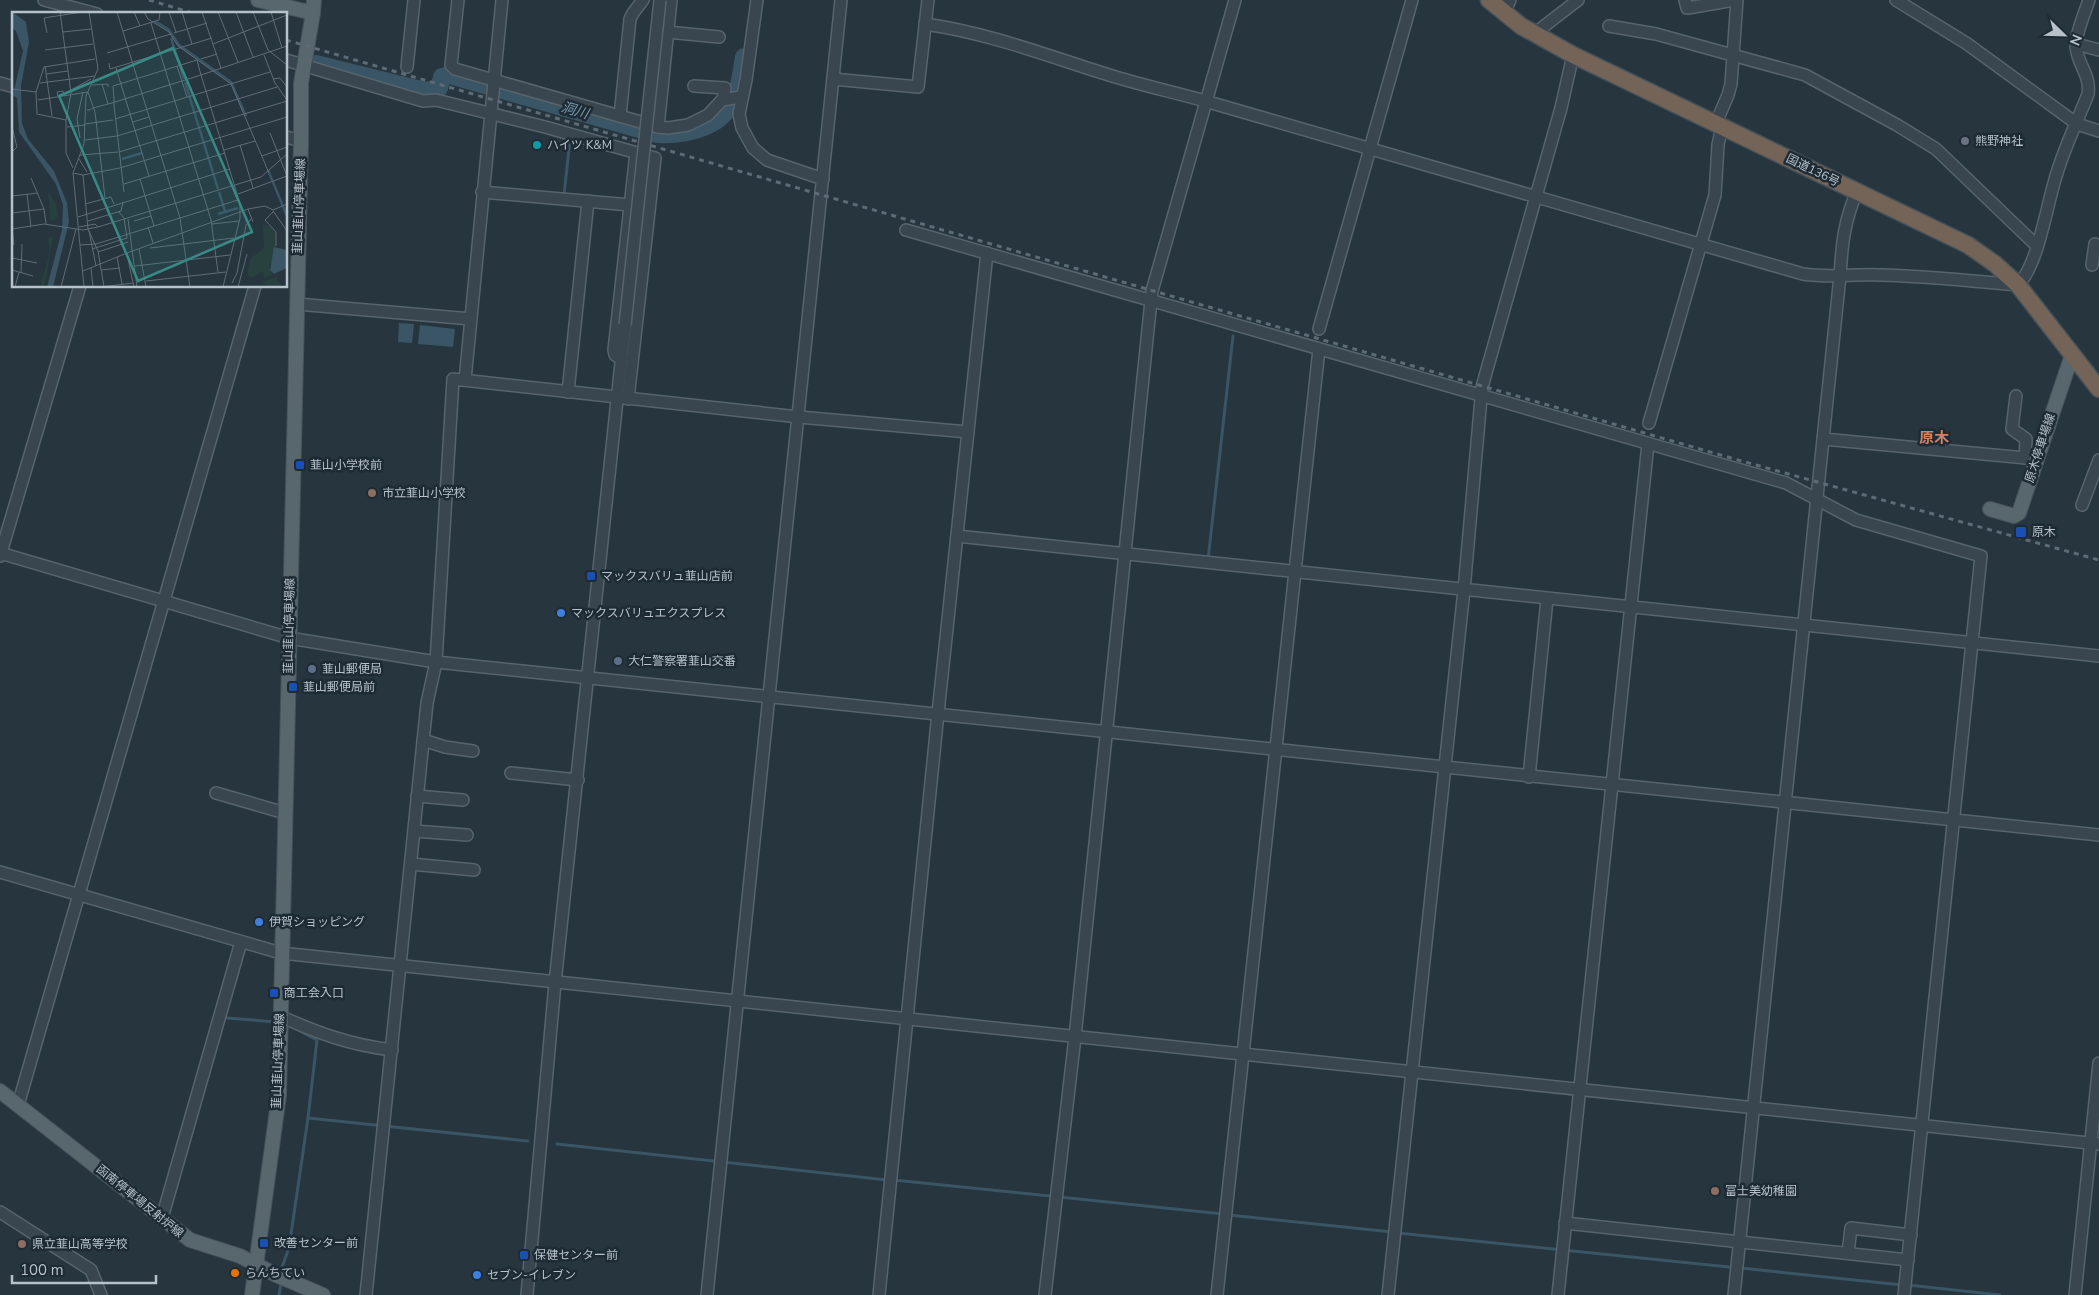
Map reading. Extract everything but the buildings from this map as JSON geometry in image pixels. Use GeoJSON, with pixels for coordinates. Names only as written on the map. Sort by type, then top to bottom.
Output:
{"type":"FeatureCollection","features":[{"type":"Feature","properties":{"kind":"highway","name":"国道136号"},"geometry":{"type":"LineString","coordinates":[[1489,0],[1507,6],[1534,34],[1573,55],[1968,245],[1995,264],[2018,285],[2099,389]]}},
{"type":"Feature","properties":{"kind":"main road","name":"韮山韮山停車場線"},"geometry":{"type":"LineString","coordinates":[[252,1295],[279,1095],[301,142],[300,96],[303,66],[314,6],[258,0]]}},
{"type":"Feature","properties":{"kind":"main road","name":"原木停車場線"},"geometry":{"type":"LineString","coordinates":[[1990,508],[2011,515],[2017,515],[2031,459],[2072,355]]}},
{"type":"Feature","properties":{"kind":"main road","name":"函南停車場反射炉線"},"geometry":{"type":"LineString","coordinates":[[0,1091],[190,1240],[227,1251],[323,1295]]}},
{"type":"Feature","properties":{"kind":"street"},"geometry":{"type":"LineString","coordinates":[[44,0],[89,12]]}},
{"type":"Feature","properties":{"kind":"street"},"geometry":{"type":"LineString","coordinates":[[407,67],[414,0]]}},
{"type":"Feature","properties":{"kind":"street"},"geometry":{"type":"LineString","coordinates":[[458,0],[451,67],[493,85],[658,127],[679,127],[699,121],[726,99],[741,97]]}},
{"type":"Feature","properties":{"kind":"street"},"geometry":{"type":"LineString","coordinates":[[465,380],[502,0]]}},
{"type":"Feature","properties":{"kind":"street"},"geometry":{"type":"LineString","coordinates":[[620,116],[630,19],[643,0]]}},
{"type":"Feature","properties":{"kind":"street"},"geometry":{"type":"LineString","coordinates":[[622,398],[621,358],[660,0]]}},
{"type":"Feature","properties":{"kind":"street"},"geometry":{"type":"LineString","coordinates":[[658,127],[671,0]]}},
{"type":"Feature","properties":{"kind":"street"},"geometry":{"type":"LineString","coordinates":[[757,0],[746,80],[741,97],[739,122],[747,140],[759,154],[786,168],[823,179]]}},
{"type":"Feature","properties":{"kind":"street"},"geometry":{"type":"LineString","coordinates":[[707,1295],[800,417],[841,0]]}},
{"type":"Feature","properties":{"kind":"street"},"geometry":{"type":"LineString","coordinates":[[833,79],[918,87],[928,0]]}},
{"type":"Feature","properties":{"kind":"street"},"geometry":{"type":"LineString","coordinates":[[1045,1295],[1075,1037],[1154,280],[1235,0]]}},
{"type":"Feature","properties":{"kind":"street"},"geometry":{"type":"LineString","coordinates":[[1319,329],[1412,0]]}},
{"type":"Feature","properties":{"kind":"street"},"geometry":{"type":"LineString","coordinates":[[1534,34],[1578,0]]}},
{"type":"Feature","properties":{"kind":"street"},"geometry":{"type":"LineString","coordinates":[[1649,423],[1715,195],[1719,125],[1733,71],[1735,0],[1686,8],[1685,0]]}},
{"type":"Feature","properties":{"kind":"street"},"geometry":{"type":"LineString","coordinates":[[1896,0],[1966,43],[2077,124],[2099,131]]}},
{"type":"Feature","properties":{"kind":"street"},"geometry":{"type":"LineString","coordinates":[[925,24],[961,29],[1040,52],[1111,76],[1206,101],[1803,274],[1830,277],[1882,275],[2018,285],[2024,277],[2037,246],[2056,172],[2088,94],[2089,84],[2077,52],[2076,44],[2089,0]]}},
{"type":"Feature","properties":{"kind":"street"},"geometry":{"type":"LineString","coordinates":[[1609,26],[1656,34],[1804,75],[1936,149],[2037,246]]}},
{"type":"Feature","properties":{"kind":"street"},"geometry":{"type":"LineString","coordinates":[[668,32],[719,37]]}},
{"type":"Feature","properties":{"kind":"street"},"geometry":{"type":"LineString","coordinates":[[2076,44],[2099,50]]}},
{"type":"Feature","properties":{"kind":"street"},"geometry":{"type":"LineString","coordinates":[[1388,1295],[1464,590],[1482,387],[1561,108],[1573,55]]}},
{"type":"Feature","properties":{"kind":"street"},"geometry":{"type":"LineString","coordinates":[[288,61],[423,100],[436,100],[545,127],[655,158],[622,398],[589,678],[556,983],[527,1295]]}},
{"type":"Feature","properties":{"kind":"street"},"geometry":{"type":"LineString","coordinates":[[694,86],[725,88],[726,99]]}},
{"type":"Feature","properties":{"kind":"street"},"geometry":{"type":"LineString","coordinates":[[288,138],[301,142]]}},
{"type":"Feature","properties":{"kind":"street"},"geometry":{"type":"LineString","coordinates":[[621,358],[615,355],[614,350],[636,153]]}},
{"type":"Feature","properties":{"kind":"street"},"geometry":{"type":"LineString","coordinates":[[1734,1295],[1844,226],[1857,191]]}},
{"type":"Feature","properties":{"kind":"street"},"geometry":{"type":"LineString","coordinates":[[482,192],[630,205]]}},
{"type":"Feature","properties":{"kind":"street"},"geometry":{"type":"LineString","coordinates":[[568,392],[588,201]]}},
{"type":"Feature","properties":{"kind":"street"},"geometry":{"type":"LineString","coordinates":[[906,230],[1786,483],[1856,520],[1981,556],[1904,1295]]}},
{"type":"Feature","properties":{"kind":"street"},"geometry":{"type":"LineString","coordinates":[[2094,244],[2095,259]]}},
{"type":"Feature","properties":{"kind":"street"},"geometry":{"type":"LineString","coordinates":[[880,1295],[938,714],[987,253]]}},
{"type":"Feature","properties":{"kind":"street"},"geometry":{"type":"LineString","coordinates":[[79,288],[0,554],[289,638],[436,662],[2099,836]]}},
{"type":"Feature","properties":{"kind":"street"},"geometry":{"type":"LineString","coordinates":[[18,1105],[254,288]]}},
{"type":"Feature","properties":{"kind":"street"},"geometry":{"type":"LineString","coordinates":[[297,304],[471,319]]}},
{"type":"Feature","properties":{"kind":"street"},"geometry":{"type":"LineString","coordinates":[[1217,1295],[1319,349]]}},
{"type":"Feature","properties":{"kind":"street"},"geometry":{"type":"LineString","coordinates":[[366,1295],[427,703],[436,662],[454,379],[800,417],[968,432]]}},
{"type":"Feature","properties":{"kind":"street"},"geometry":{"type":"LineString","coordinates":[[1823,439],[2031,459],[2026,439],[2012,428],[2016,396]]}},
{"type":"Feature","properties":{"kind":"street"},"geometry":{"type":"LineString","coordinates":[[1558,1295],[1648,444]]}},
{"type":"Feature","properties":{"kind":"street"},"geometry":{"type":"LineString","coordinates":[[2082,505],[2099,460]]}},
{"type":"Feature","properties":{"kind":"street"},"geometry":{"type":"LineString","coordinates":[[957,536],[2099,656]]}},
{"type":"Feature","properties":{"kind":"street"},"geometry":{"type":"LineString","coordinates":[[1529,777],[1547,599]]}},
{"type":"Feature","properties":{"kind":"street"},"geometry":{"type":"LineString","coordinates":[[423,740],[445,747],[473,751]]}},
{"type":"Feature","properties":{"kind":"street"},"geometry":{"type":"LineString","coordinates":[[511,773],[578,780]]}},
{"type":"Feature","properties":{"kind":"street"},"geometry":{"type":"LineString","coordinates":[[216,793],[285,813]]}},
{"type":"Feature","properties":{"kind":"street"},"geometry":{"type":"LineString","coordinates":[[418,796],[463,800]]}},
{"type":"Feature","properties":{"kind":"street"},"geometry":{"type":"LineString","coordinates":[[414,831],[467,835]]}},
{"type":"Feature","properties":{"kind":"street"},"geometry":{"type":"LineString","coordinates":[[411,864],[474,870]]}},
{"type":"Feature","properties":{"kind":"street"},"geometry":{"type":"LineString","coordinates":[[0,872],[281,953],[2095,1144]]}},
{"type":"Feature","properties":{"kind":"street"},"geometry":{"type":"LineString","coordinates":[[162,1218],[241,942]]}},
{"type":"Feature","properties":{"kind":"street"},"geometry":{"type":"LineString","coordinates":[[280,1016],[338,1040],[392,1050]]}},
{"type":"Feature","properties":{"kind":"street"},"geometry":{"type":"LineString","coordinates":[[2075,1295],[2095,1144],[2099,1064]]}},
{"type":"Feature","properties":{"kind":"street"},"geometry":{"type":"LineString","coordinates":[[0,1212],[91,1270],[101,1295]]}},
{"type":"Feature","properties":{"kind":"street"},"geometry":{"type":"LineString","coordinates":[[1565,1223],[1908,1260]]}},
{"type":"Feature","properties":{"kind":"street"},"geometry":{"type":"LineString","coordinates":[[1848,1253],[1852,1228],[1911,1235]]}},
{"type":"Feature","properties":{"kind":"water"},"geometry":{"type":"Polygon","coordinates":[[[399,323],[414,324],[412,343],[398,342],[399,323]]]}},
{"type":"Feature","properties":{"kind":"water"},"geometry":{"type":"Polygon","coordinates":[[[420,325],[455,329],[453,347],[418,344],[420,325]]]}},
{"type":"Feature","properties":{"kind":"waterway","name":"洞川"},"geometry":{"type":"LineString","coordinates":[[316,64],[425,91],[439,88],[442,77],[450,75],[657,134],[666,134],[696,130],[722,116],[735,98],[744,57]]}},
{"type":"Feature","properties":{"kind":"waterway"},"geometry":{"type":"LineString","coordinates":[[564,195],[570,140]]}},
{"type":"Feature","properties":{"kind":"waterway"},"geometry":{"type":"LineString","coordinates":[[1208,560],[1233,336]]}},
{"type":"Feature","properties":{"kind":"waterway"},"geometry":{"type":"LineString","coordinates":[[227,1018],[276,1022]]}},
{"type":"Feature","properties":{"kind":"waterway"},"geometry":{"type":"LineString","coordinates":[[282,1267],[289,1248],[317,1040],[296,1029]]}},
{"type":"Feature","properties":{"kind":"waterway"},"geometry":{"type":"LineString","coordinates":[[308,1118],[528,1141]]}},
{"type":"Feature","properties":{"kind":"waterway"},"geometry":{"type":"LineString","coordinates":[[557,1144],[887,1180]]}},
{"type":"Feature","properties":{"kind":"waterway"},"geometry":{"type":"LineString","coordinates":[[894,1180],[1223,1214]]}},
{"type":"Feature","properties":{"kind":"waterway"},"geometry":{"type":"LineString","coordinates":[[1229,1215],[1392,1232]]}},
{"type":"Feature","properties":{"kind":"waterway"},"geometry":{"type":"LineString","coordinates":[[1398,1233],[1729,1267]]}},
{"type":"Feature","properties":{"kind":"waterway"},"geometry":{"type":"LineString","coordinates":[[1741,1268],[1902,1285]]}},
{"type":"Feature","properties":{"kind":"waterway"},"geometry":{"type":"LineString","coordinates":[[279,1295],[281,1284]]}},
{"type":"Feature","properties":{"kind":"waterway"},"geometry":{"type":"LineString","coordinates":[[1908,1285],[2000,1295]]}},
{"type":"Feature","properties":{"kind":"railway"},"geometry":{"type":"LineString","coordinates":[[149,0],[189,12]]}},
{"type":"Feature","properties":{"kind":"railway"},"geometry":{"type":"LineString","coordinates":[[288,41],[1738,460],[2099,560]]}},
{"type":"Feature","properties":{"kind":"place","name":"熊野神社"},"geometry":{"type":"Point","coordinates":[1965,141]}},
{"type":"Feature","properties":{"kind":"place","name":"ハイツ K&M"},"geometry":{"type":"Point","coordinates":[537,145]}},
{"type":"Feature","properties":{"kind":"place","name":"韮山小学校前"},"geometry":{"type":"Point","coordinates":[300,465]}},
{"type":"Feature","properties":{"kind":"place","name":"市立韮山小学校"},"geometry":{"type":"Point","coordinates":[372,493]}},
{"type":"Feature","properties":{"kind":"place","name":"原木"},"geometry":{"type":"Point","coordinates":[2021,532]}},
{"type":"Feature","properties":{"kind":"place","name":"マックスバリュ韮山店前"},"geometry":{"type":"Point","coordinates":[591,576]}},
{"type":"Feature","properties":{"kind":"place","name":"マックスバリュエクスプレス"},"geometry":{"type":"Point","coordinates":[561,613]}},
{"type":"Feature","properties":{"kind":"place","name":"大仁警察署韮山交番"},"geometry":{"type":"Point","coordinates":[618,661]}},
{"type":"Feature","properties":{"kind":"place","name":"韮山郵便局"},"geometry":{"type":"Point","coordinates":[312,669]}},
{"type":"Feature","properties":{"kind":"place","name":"韮山郵便局前"},"geometry":{"type":"Point","coordinates":[293,687]}},
{"type":"Feature","properties":{"kind":"place","name":"伊賀ショッピング"},"geometry":{"type":"Point","coordinates":[259,922]}},
{"type":"Feature","properties":{"kind":"place","name":"商工会入口"},"geometry":{"type":"Point","coordinates":[274,993]}},
{"type":"Feature","properties":{"kind":"place","name":"富士美幼稚園"},"geometry":{"type":"Point","coordinates":[1715,1191]}},
{"type":"Feature","properties":{"kind":"place","name":"改善センター前"},"geometry":{"type":"Point","coordinates":[264,1243]}},
{"type":"Feature","properties":{"kind":"place","name":"県立韮山高等学校"},"geometry":{"type":"Point","coordinates":[22,1244]}},
{"type":"Feature","properties":{"kind":"place","name":"保健センター前"},"geometry":{"type":"Point","coordinates":[524,1255]}},
{"type":"Feature","properties":{"kind":"place","name":"らんちてい"},"geometry":{"type":"Point","coordinates":[235,1273]}},
{"type":"Feature","properties":{"kind":"place","name":"セブン-イレブン"},"geometry":{"type":"Point","coordinates":[477,1275]}},
{"type":"Feature","properties":{"kind":"district","name":"原木"},"geometry":{"type":"Point","coordinates":[1934,438]}}]}
